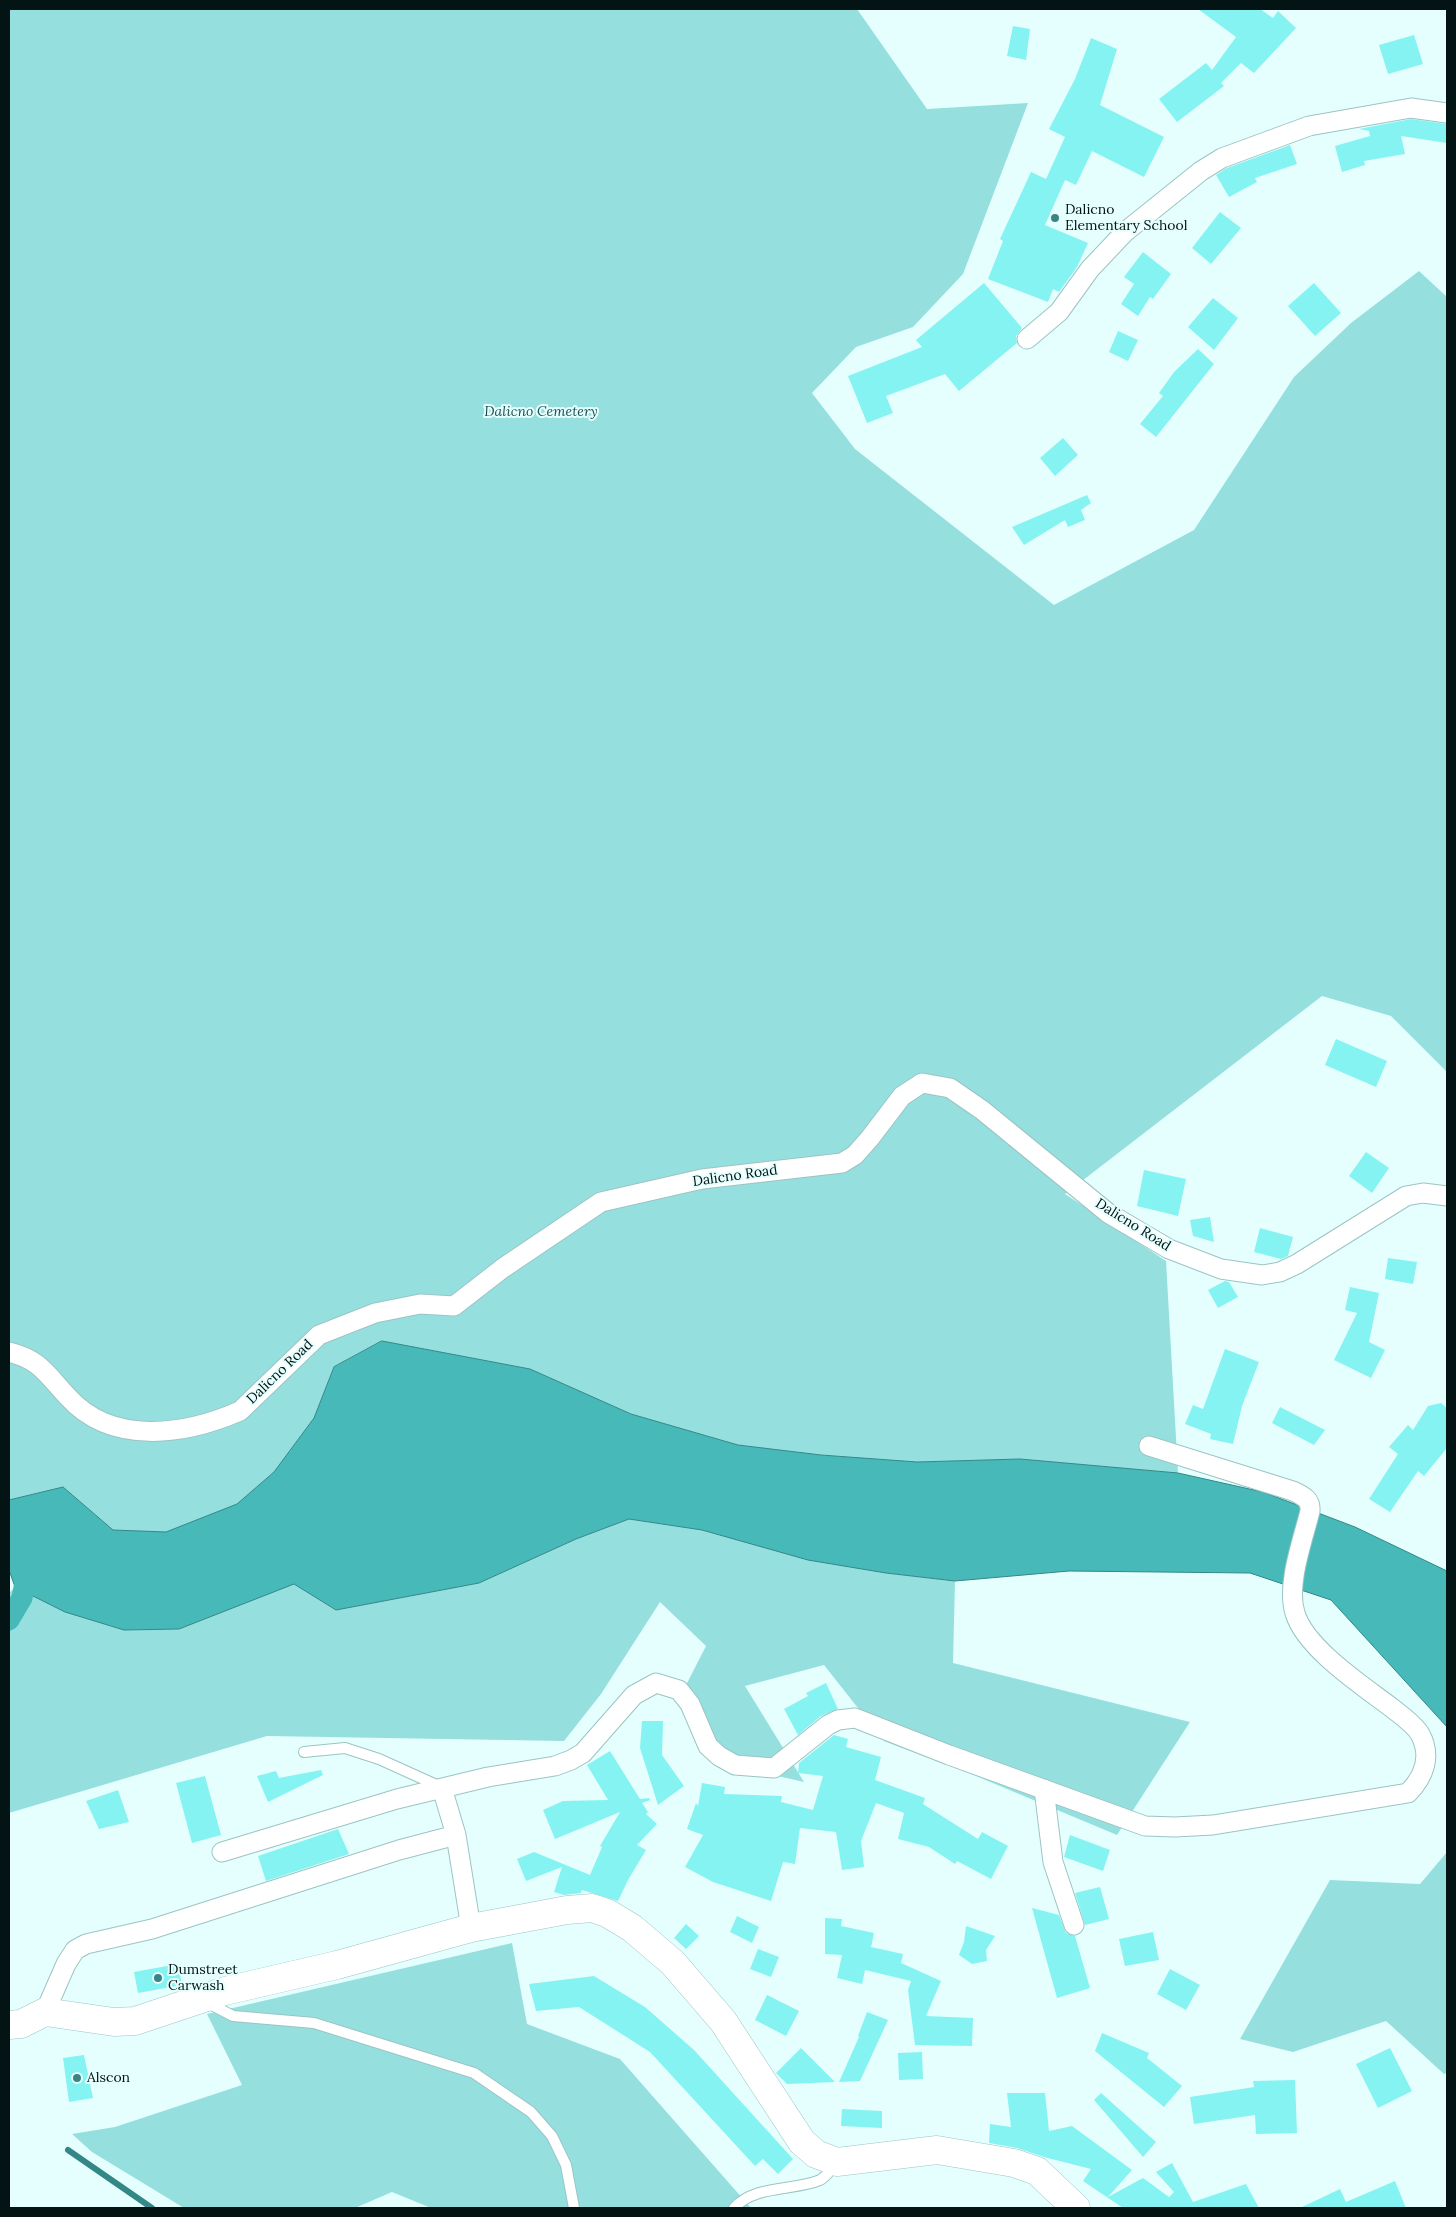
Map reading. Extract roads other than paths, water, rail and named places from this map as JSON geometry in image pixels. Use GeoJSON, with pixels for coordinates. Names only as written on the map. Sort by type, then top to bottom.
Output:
{"type":"FeatureCollection","features":[{"type":"Feature","properties":{"kind":"main road"},"geometry":{"type":"LineString","coordinates":[[9,2025],[21,2024],[46,2012],[114,2022],[135,2021],[225,1991],[336,1965],[471,1928],[567,1910],[592,1908],[608,1913],[632,1928],[672,1963],[723,2021],[802,2142],[816,2154],[837,2162],[937,2150],[1014,2163],[1037,2171],[1076,2208]]}},
{"type":"Feature","properties":{"kind":"street"},"geometry":{"type":"LineString","coordinates":[[1028,339],[1059,312],[1090,270],[1125,232],[1201,171],[1222,158],[1309,126],[1411,108],[1447,114]]}},
{"type":"Feature","properties":{"kind":"street","name":"Dalicno Road"},"geometry":{"type":"LineString","coordinates":[[9,1352],[26,1356],[49,1374],[75,1404],[89,1416],[109,1426],[138,1432],[187,1428],[224,1418],[240,1411],[319,1336],[375,1313],[420,1304],[454,1306],[503,1268],[601,1202],[702,1179],[842,1163],[855,1155],[902,1096],[922,1083],[950,1088],[974,1105],[1108,1213],[1169,1249],[1221,1269],[1262,1275],[1280,1272],[1338,1240],[1406,1196],[1423,1193],[1447,1196]]}},
{"type":"Feature","properties":{"kind":"street"},"geometry":{"type":"LineString","coordinates":[[222,1852],[397,1799],[488,1777],[555,1766],[571,1760],[582,1753],[634,1695],[656,1683],[679,1690],[690,1704],[708,1746],[735,1765],[774,1768],[828,1725],[838,1720],[855,1718],[948,1755],[1145,1826],[1213,1825],[1408,1793],[1418,1783],[1425,1770],[1425,1752],[1420,1734],[1401,1716],[1330,1659],[1305,1634],[1295,1612],[1293,1584],[1310,1511],[1310,1504],[1307,1499],[1293,1491],[1149,1446]]}},
{"type":"Feature","properties":{"kind":"street"},"geometry":{"type":"LineString","coordinates":[[442,1788],[456,1835],[471,1928]]}},
{"type":"Feature","properties":{"kind":"street"},"geometry":{"type":"LineString","coordinates":[[1044,1789],[1053,1862],[1074,1925]]}},
{"type":"Feature","properties":{"kind":"street"},"geometry":{"type":"LineString","coordinates":[[46,2012],[66,1964],[75,1950],[86,1944],[152,1929],[399,1850],[456,1835]]}},
{"type":"Feature","properties":{"kind":"lane"},"geometry":{"type":"LineString","coordinates":[[304,1752],[344,1748],[380,1759],[442,1788]]}},
{"type":"Feature","properties":{"kind":"lane"},"geometry":{"type":"LineString","coordinates":[[202,2000],[233,2016],[314,2023],[474,2073],[531,2112],[552,2136],[566,2165],[574,2208]]}},
{"type":"Feature","properties":{"kind":"lane"},"geometry":{"type":"LineString","coordinates":[[734,2208],[740,2202],[754,2195],[821,2179],[837,2162]]}},
{"type":"Feature","properties":{"kind":"waterway"},"geometry":{"type":"LineString","coordinates":[[9,1620],[22,1598],[29,1562]]}},
{"type":"Feature","properties":{"kind":"waterway"},"geometry":{"type":"LineString","coordinates":[[68,2150],[152,2208]]}},
{"type":"Feature","properties":{"kind":"place","name":"Dalicno Elementary School"},"geometry":{"type":"Point","coordinates":[1055,218]}},
{"type":"Feature","properties":{"kind":"place","name":"Dumstreet Carwash"},"geometry":{"type":"Point","coordinates":[158,1978]}},
{"type":"Feature","properties":{"kind":"place","name":"Alscon"},"geometry":{"type":"Point","coordinates":[77,2078]}},
{"type":"Feature","properties":{"kind":"park label","name":"Dalicno Cemetery"},"geometry":{"type":"Point","coordinates":[541,412]}}]}
